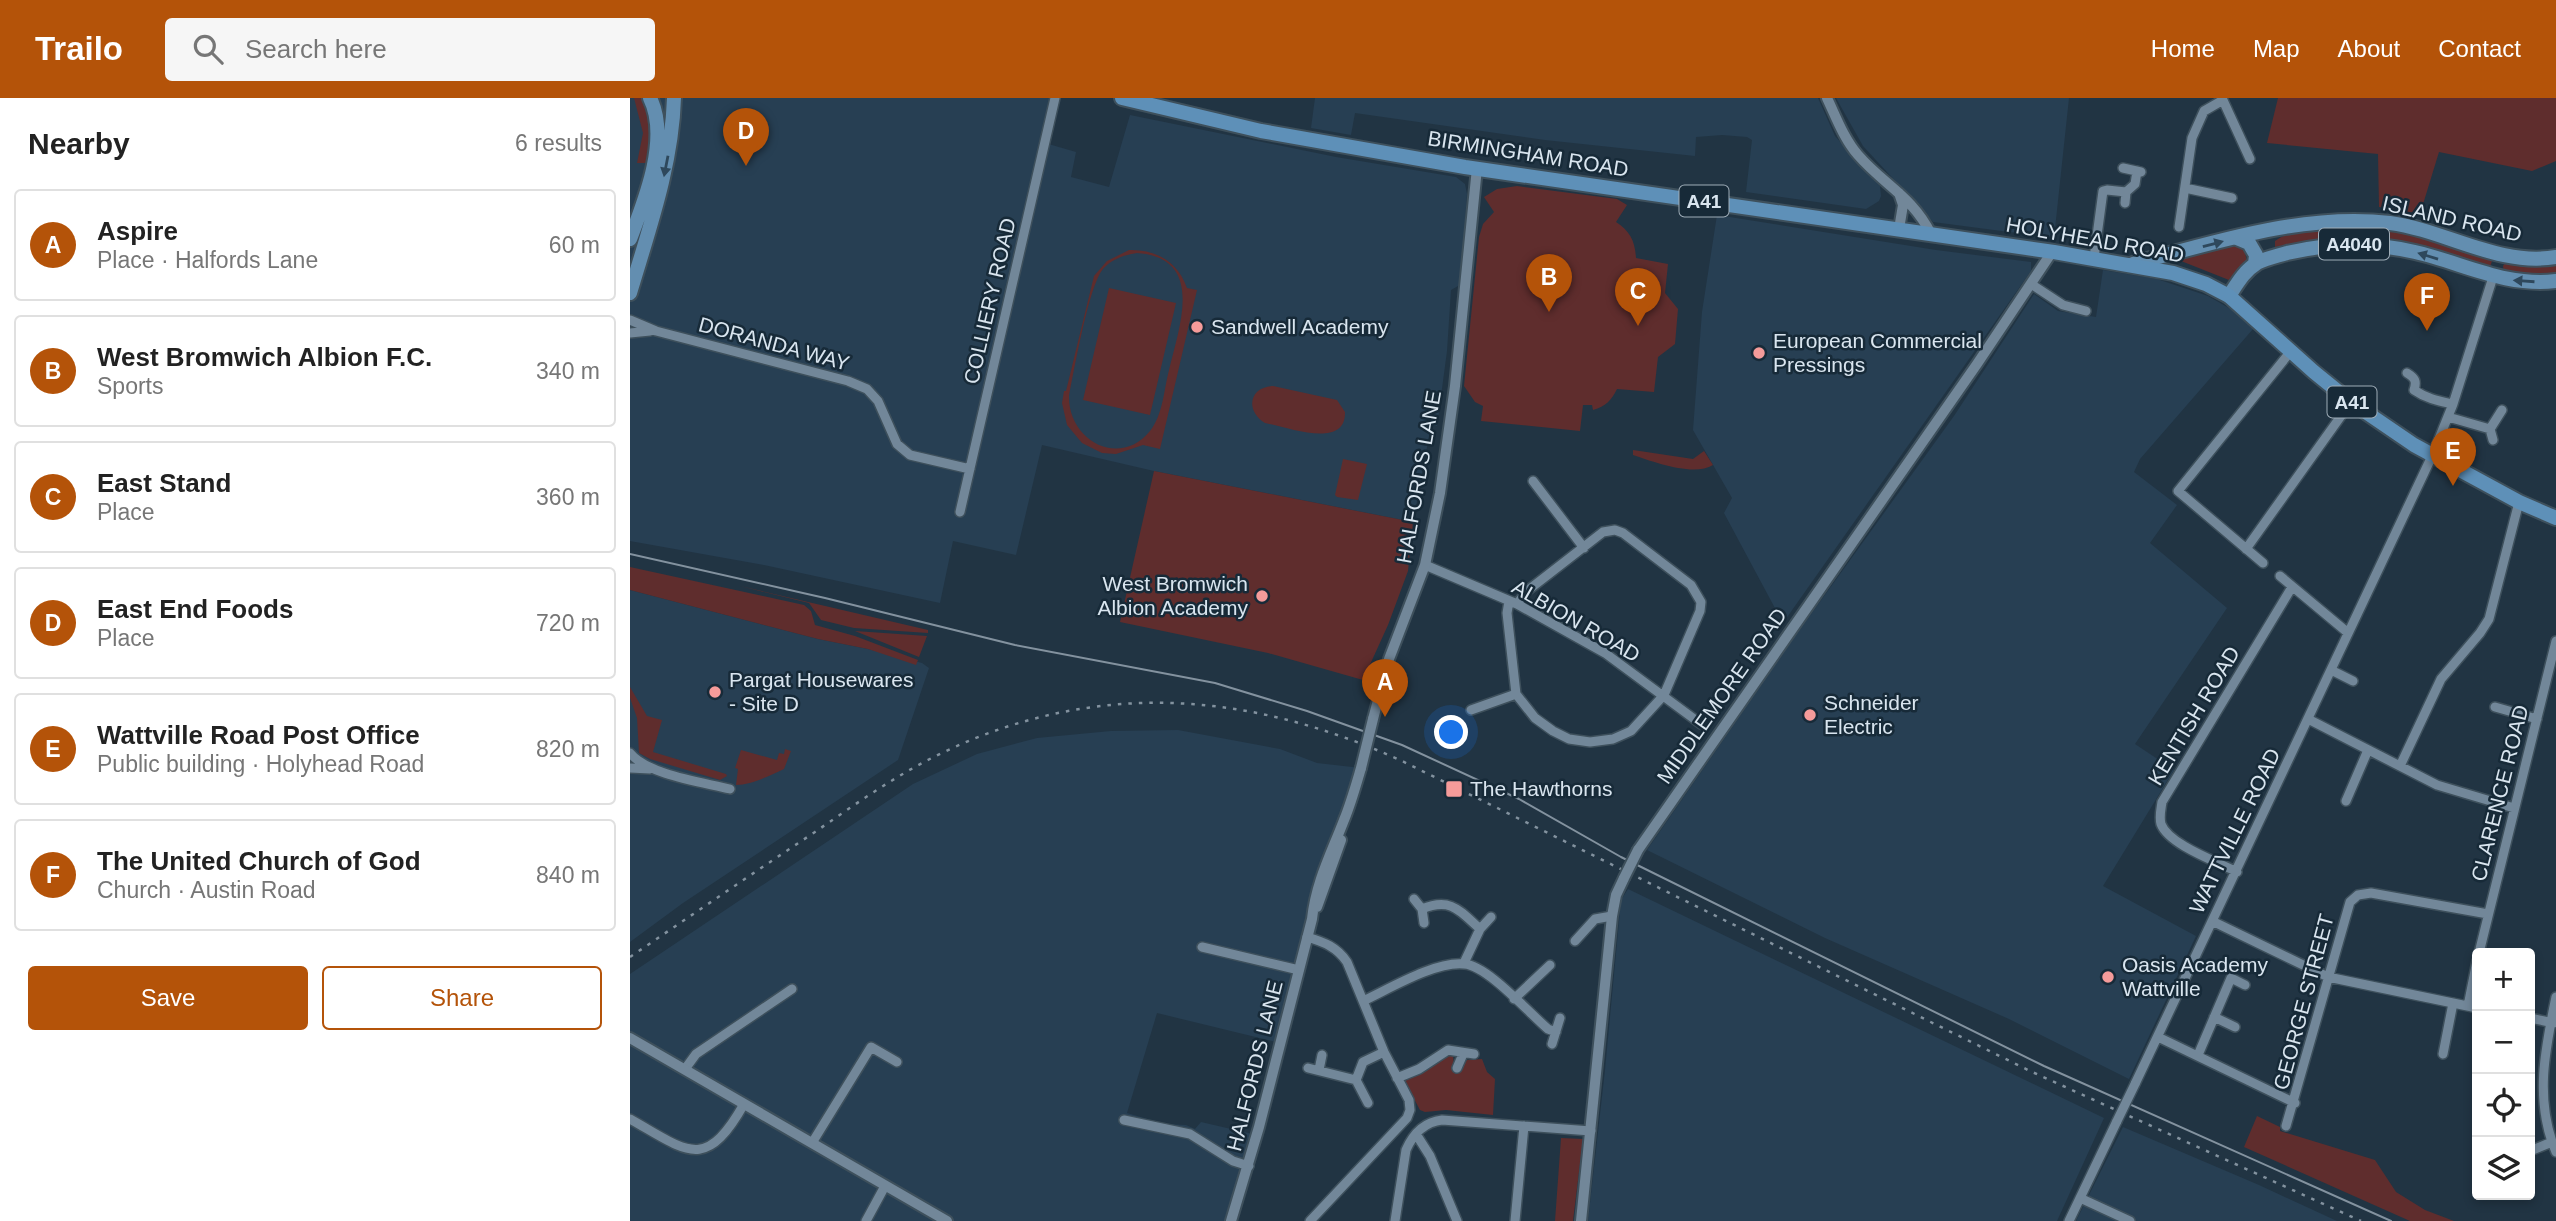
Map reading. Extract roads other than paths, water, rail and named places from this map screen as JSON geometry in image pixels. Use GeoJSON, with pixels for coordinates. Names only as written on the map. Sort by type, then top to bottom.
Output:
{"type":"FeatureCollection","features":[{"type":"Feature","properties":{"kind":"highway","name":"BIRMINGHAM ROAD"},"geometry":{"type":"LineString","coordinates":[[1122,98],[1261,131],[1477,169],[1931,234]]}},
{"type":"Feature","properties":{"kind":"highway","name":"HOLYHEAD ROAD"},"geometry":{"type":"LineString","coordinates":[[1931,234],[2133,264],[2200,281],[2229,296],[2351,402],[2432,456],[2519,502],[2556,518]]}},
{"type":"Feature","properties":{"kind":"main road"},"geometry":{"type":"LineString","coordinates":[[630,239],[646,195],[657,145],[657,116],[650,98]]}},
{"type":"Feature","properties":{"kind":"main road"},"geometry":{"type":"LineString","coordinates":[[630,293],[663,179],[671,141],[674,98]]}},
{"type":"Feature","properties":{"kind":"main road","name":"ISLAND ROAD"},"geometry":{"type":"LineString","coordinates":[[2133,264],[2237,238],[2342,221],[2394,224],[2500,254],[2535,259],[2556,257]]}},
{"type":"Feature","properties":{"kind":"main road"},"geometry":{"type":"LineString","coordinates":[[2276,256],[2269,246],[2277,230]]}},
{"type":"Feature","properties":{"kind":"main road"},"geometry":{"type":"LineString","coordinates":[[2237,238],[2249,243],[2256,255],[2255,264]]}},
{"type":"Feature","properties":{"kind":"main road","name":"ISLAND ROAD"},"geometry":{"type":"LineString","coordinates":[[2229,296],[2240,279],[2255,264],[2276,256],[2329,244],[2378,246],[2415,252],[2517,281],[2556,281]]}},
{"type":"Feature","properties":{"kind":"main road"},"geometry":{"type":"LineString","coordinates":[[2493,276],[2500,254]]}},
{"type":"Feature","properties":{"kind":"street","name":"COLLIERY ROAD"},"geometry":{"type":"LineString","coordinates":[[960,512],[1055,98]]}},
{"type":"Feature","properties":{"kind":"street"},"geometry":{"type":"LineString","coordinates":[[1827,98],[1840,127],[1858,155],[1919,212],[1931,234]]}},
{"type":"Feature","properties":{"kind":"street"},"geometry":{"type":"LineString","coordinates":[[2179,227],[2192,138],[2204,111],[2222,99],[2250,159]]}},
{"type":"Feature","properties":{"kind":"street"},"geometry":{"type":"LineString","coordinates":[[2123,168],[2139,171],[2135,184],[2126,192],[2125,204]]}},
{"type":"Feature","properties":{"kind":"street","name":"HALFORDS LANE"},"geometry":{"type":"LineString","coordinates":[[1231,1221],[1249,1166],[1312,919],[1320,877],[1343,823],[1361,768],[1389,659],[1425,565],[1450,427],[1477,169]]}},
{"type":"Feature","properties":{"kind":"street"},"geometry":{"type":"LineString","coordinates":[[2185,188],[2232,198]]}},
{"type":"Feature","properties":{"kind":"street"},"geometry":{"type":"LineString","coordinates":[[1898,190],[1903,205],[1899,229]]}},
{"type":"Feature","properties":{"kind":"street"},"geometry":{"type":"LineString","coordinates":[[2094,258],[2103,191],[2126,192]]}},
{"type":"Feature","properties":{"kind":"street","name":"MIDDLEMORE ROAD"},"geometry":{"type":"LineString","coordinates":[[1581,1221],[1612,916],[1616,895],[1638,849],[2052,251]]}},
{"type":"Feature","properties":{"kind":"street","name":"WATTVILLE ROAD"},"geometry":{"type":"LineString","coordinates":[[2069,1221],[2237,872],[2347,632],[2432,456],[2453,404],[2493,276]]}},
{"type":"Feature","properties":{"kind":"street"},"geometry":{"type":"LineString","coordinates":[[2031,284],[2063,305],[2086,311]]}},
{"type":"Feature","properties":{"kind":"street","name":"DORANDA WAY"},"geometry":{"type":"LineString","coordinates":[[630,320],[656,331],[867,388],[878,401],[897,444],[909,455],[970,468]]}},
{"type":"Feature","properties":{"kind":"street","name":"DORANDA WAY"},"geometry":{"type":"LineString","coordinates":[[630,333],[656,331]]}},
{"type":"Feature","properties":{"kind":"street"},"geometry":{"type":"LineString","coordinates":[[2263,564],[2178,491],[2291,351]]}},
{"type":"Feature","properties":{"kind":"street"},"geometry":{"type":"LineString","coordinates":[[2407,373],[2414,378],[2414,390],[2436,401],[2453,404]]}},
{"type":"Feature","properties":{"kind":"street"},"geometry":{"type":"LineString","coordinates":[[2246,549],[2351,402]]}},
{"type":"Feature","properties":{"kind":"street"},"geometry":{"type":"LineString","coordinates":[[2493,440],[2490,429],[2502,410]]}},
{"type":"Feature","properties":{"kind":"street"},"geometry":{"type":"LineString","coordinates":[[2448,417],[2490,429]]}},
{"type":"Feature","properties":{"kind":"street"},"geometry":{"type":"LineString","coordinates":[[1533,481],[1584,548]]}},
{"type":"Feature","properties":{"kind":"street"},"geometry":{"type":"LineString","coordinates":[[2400,766],[2441,679],[2489,619],[2519,502]]}},
{"type":"Feature","properties":{"kind":"street"},"geometry":{"type":"LineString","coordinates":[[1615,530],[1623,533],[1691,585],[1700,602],[1700,611],[1664,695],[1632,731],[1613,739],[1590,742],[1569,739],[1553,731],[1535,718],[1516,694],[1507,613],[1513,602],[1584,548],[1603,532],[1615,530]]}},
{"type":"Feature","properties":{"kind":"street","name":"ALBION ROAD"},"geometry":{"type":"LineString","coordinates":[[1425,565],[1513,602],[1605,653],[1701,724]]}},
{"type":"Feature","properties":{"kind":"street"},"geometry":{"type":"LineString","coordinates":[[2280,576],[2347,632]]}},
{"type":"Feature","properties":{"kind":"street","name":"KENTISH ROAD"},"geometry":{"type":"LineString","coordinates":[[2237,872],[2168,835],[2161,823],[2162,802],[2292,587]]}},
{"type":"Feature","properties":{"kind":"street","name":"CLARENCE ROAD"},"geometry":{"type":"LineString","coordinates":[[2480,948],[2556,641]]}},
{"type":"Feature","properties":{"kind":"street"},"geometry":{"type":"LineString","coordinates":[[2331,670],[2353,681]]}},
{"type":"Feature","properties":{"kind":"street"},"geometry":{"type":"LineString","coordinates":[[1471,710],[1516,694]]}},
{"type":"Feature","properties":{"kind":"street"},"geometry":{"type":"LineString","coordinates":[[2496,708],[2537,719]]}},
{"type":"Feature","properties":{"kind":"street"},"geometry":{"type":"LineString","coordinates":[[2308,719],[2437,785],[2514,808]]}},
{"type":"Feature","properties":{"kind":"street"},"geometry":{"type":"LineString","coordinates":[[2346,802],[2368,750]]}},
{"type":"Feature","properties":{"kind":"street"},"geometry":{"type":"LineString","coordinates":[[630,753],[652,769]]}},
{"type":"Feature","properties":{"kind":"street"},"geometry":{"type":"LineString","coordinates":[[630,768],[652,769],[730,789]]}},
{"type":"Feature","properties":{"kind":"street","name":"GEORGE STREET"},"geometry":{"type":"LineString","coordinates":[[2286,1126],[2350,902],[2358,895],[2371,893],[2488,914]]}},
{"type":"Feature","properties":{"kind":"street"},"geometry":{"type":"LineString","coordinates":[[1414,900],[1422,909],[1424,923]]}},
{"type":"Feature","properties":{"kind":"street"},"geometry":{"type":"LineString","coordinates":[[1422,909],[1443,904],[1452,905],[1480,929]]}},
{"type":"Feature","properties":{"kind":"street"},"geometry":{"type":"LineString","coordinates":[[1575,941],[1595,919],[1612,916]]}},
{"type":"Feature","properties":{"kind":"street"},"geometry":{"type":"LineString","coordinates":[[1464,964],[1480,929],[1491,917]]}},
{"type":"Feature","properties":{"kind":"street"},"geometry":{"type":"LineString","coordinates":[[2212,921],[2328,977],[2472,1007]]}},
{"type":"Feature","properties":{"kind":"street"},"geometry":{"type":"LineString","coordinates":[[1307,937],[1323,941],[1341,952],[1384,1052],[1409,1100],[1410,1110],[1407,1118],[1310,1221]]}},
{"type":"Feature","properties":{"kind":"street"},"geometry":{"type":"LineString","coordinates":[[1202,947],[1298,970]]}},
{"type":"Feature","properties":{"kind":"street"},"geometry":{"type":"LineString","coordinates":[[1363,1000],[1432,970],[1464,964],[1478,968],[1490,976],[1548,1029],[1556,1032]]}},
{"type":"Feature","properties":{"kind":"street"},"geometry":{"type":"LineString","coordinates":[[1514,999],[1550,965]]}},
{"type":"Feature","properties":{"kind":"street"},"geometry":{"type":"LineString","coordinates":[[2198,1055],[2231,978],[2245,985]]}},
{"type":"Feature","properties":{"kind":"street"},"geometry":{"type":"LineString","coordinates":[[685,1069],[696,1054],[792,989]]}},
{"type":"Feature","properties":{"kind":"street"},"geometry":{"type":"LineString","coordinates":[[2556,998],[2542,1073],[2544,1099],[2556,1152]]}},
{"type":"Feature","properties":{"kind":"street"},"geometry":{"type":"LineString","coordinates":[[2443,1054],[2452,1003]]}},
{"type":"Feature","properties":{"kind":"street"},"geometry":{"type":"LineString","coordinates":[[2214,1017],[2235,1027]]}},
{"type":"Feature","properties":{"kind":"street"},"geometry":{"type":"LineString","coordinates":[[1552,1044],[1560,1018]]}},
{"type":"Feature","properties":{"kind":"street"},"geometry":{"type":"LineString","coordinates":[[2535,1019],[2553,1023]]}},
{"type":"Feature","properties":{"kind":"street"},"geometry":{"type":"LineString","coordinates":[[2158,1037],[2294,1102]]}},
{"type":"Feature","properties":{"kind":"street"},"geometry":{"type":"LineString","coordinates":[[630,1038],[947,1221]]}},
{"type":"Feature","properties":{"kind":"street"},"geometry":{"type":"LineString","coordinates":[[812,1143],[871,1047],[897,1062]]}},
{"type":"Feature","properties":{"kind":"street"},"geometry":{"type":"LineString","coordinates":[[1397,1078],[1419,1069],[1448,1050],[1474,1054]]}},
{"type":"Feature","properties":{"kind":"street"},"geometry":{"type":"LineString","coordinates":[[1356,1080],[1363,1062],[1384,1052]]}},
{"type":"Feature","properties":{"kind":"street"},"geometry":{"type":"LineString","coordinates":[[1457,1068],[1463,1054]]}},
{"type":"Feature","properties":{"kind":"street"},"geometry":{"type":"LineString","coordinates":[[1319,1070],[1322,1055]]}},
{"type":"Feature","properties":{"kind":"street"},"geometry":{"type":"LineString","coordinates":[[1308,1068],[1356,1080],[1368,1103]]}},
{"type":"Feature","properties":{"kind":"street"},"geometry":{"type":"LineString","coordinates":[[630,1119],[679,1147],[700,1149],[717,1142],[725,1135],[744,1104]]}},
{"type":"Feature","properties":{"kind":"street"},"geometry":{"type":"LineString","coordinates":[[1124,1120],[1190,1134],[1233,1161],[1249,1166]]}},
{"type":"Feature","properties":{"kind":"street"},"geometry":{"type":"LineString","coordinates":[[1395,1221],[1406,1150],[1424,1125],[1442,1120],[1591,1131]]}},
{"type":"Feature","properties":{"kind":"street"},"geometry":{"type":"LineString","coordinates":[[1515,1221],[1524,1126]]}},
{"type":"Feature","properties":{"kind":"street"},"geometry":{"type":"LineString","coordinates":[[1416,1134],[1430,1156],[1457,1221]]}},
{"type":"Feature","properties":{"kind":"street"},"geometry":{"type":"LineString","coordinates":[[2535,1149],[2552,1142]]}},
{"type":"Feature","properties":{"kind":"street"},"geometry":{"type":"LineString","coordinates":[[866,1221],[886,1186]]}},
{"type":"Feature","properties":{"kind":"street"},"geometry":{"type":"LineString","coordinates":[[2080,1198],[2130,1221]]}},
{"type":"Feature","properties":{"kind":"tram line"},"geometry":{"type":"LineString","coordinates":[[630,554],[1015,645],[1215,683],[1307,711],[1402,745],[1519,799],[1621,857],[2044,1066],[2391,1221]]}},
{"type":"Feature","properties":{"kind":"railway"},"geometry":{"type":"LineString","coordinates":[[630,957],[879,789],[946,751],[1003,728],[1061,712],[1118,704],[1175,703],[1232,709],[1289,720],[1345,738],[1402,761],[2030,1071],[2361,1221]]}},
{"type":"Feature","properties":{"kind":"place","name":"East End Foods"},"geometry":{"type":"Point","coordinates":[746,166]}},
{"type":"Feature","properties":{"kind":"place","name":"West Bromwich Albion F.C."},"geometry":{"type":"Point","coordinates":[1549,312]}},
{"type":"Feature","properties":{"kind":"place","name":"East Stand"},"geometry":{"type":"Point","coordinates":[1638,326]}},
{"type":"Feature","properties":{"kind":"place","name":"Sandwell Academy"},"geometry":{"type":"Point","coordinates":[1197,327]}},
{"type":"Feature","properties":{"kind":"place","name":"The United Church of God"},"geometry":{"type":"Point","coordinates":[2427,331]}},
{"type":"Feature","properties":{"kind":"place","name":"European Commercial Pressings"},"geometry":{"type":"Point","coordinates":[1759,353]}},
{"type":"Feature","properties":{"kind":"place","name":"Wattville Road Post Office"},"geometry":{"type":"Point","coordinates":[2453,486]}},
{"type":"Feature","properties":{"kind":"place","name":"West Bromwich Albion Academy"},"geometry":{"type":"Point","coordinates":[1262,596]}},
{"type":"Feature","properties":{"kind":"place","name":"Pargat Housewares - Site D"},"geometry":{"type":"Point","coordinates":[715,692]}},
{"type":"Feature","properties":{"kind":"place","name":"Schneider Electric"},"geometry":{"type":"Point","coordinates":[1810,715]}},
{"type":"Feature","properties":{"kind":"place","name":"Aspire"},"geometry":{"type":"Point","coordinates":[1385,717]}},
{"type":"Feature","properties":{"kind":"place","name":"The Hawthorns"},"geometry":{"type":"Point","coordinates":[1454,789]}},
{"type":"Feature","properties":{"kind":"place","name":"Oasis Academy Wattville"},"geometry":{"type":"Point","coordinates":[2108,977]}}]}
